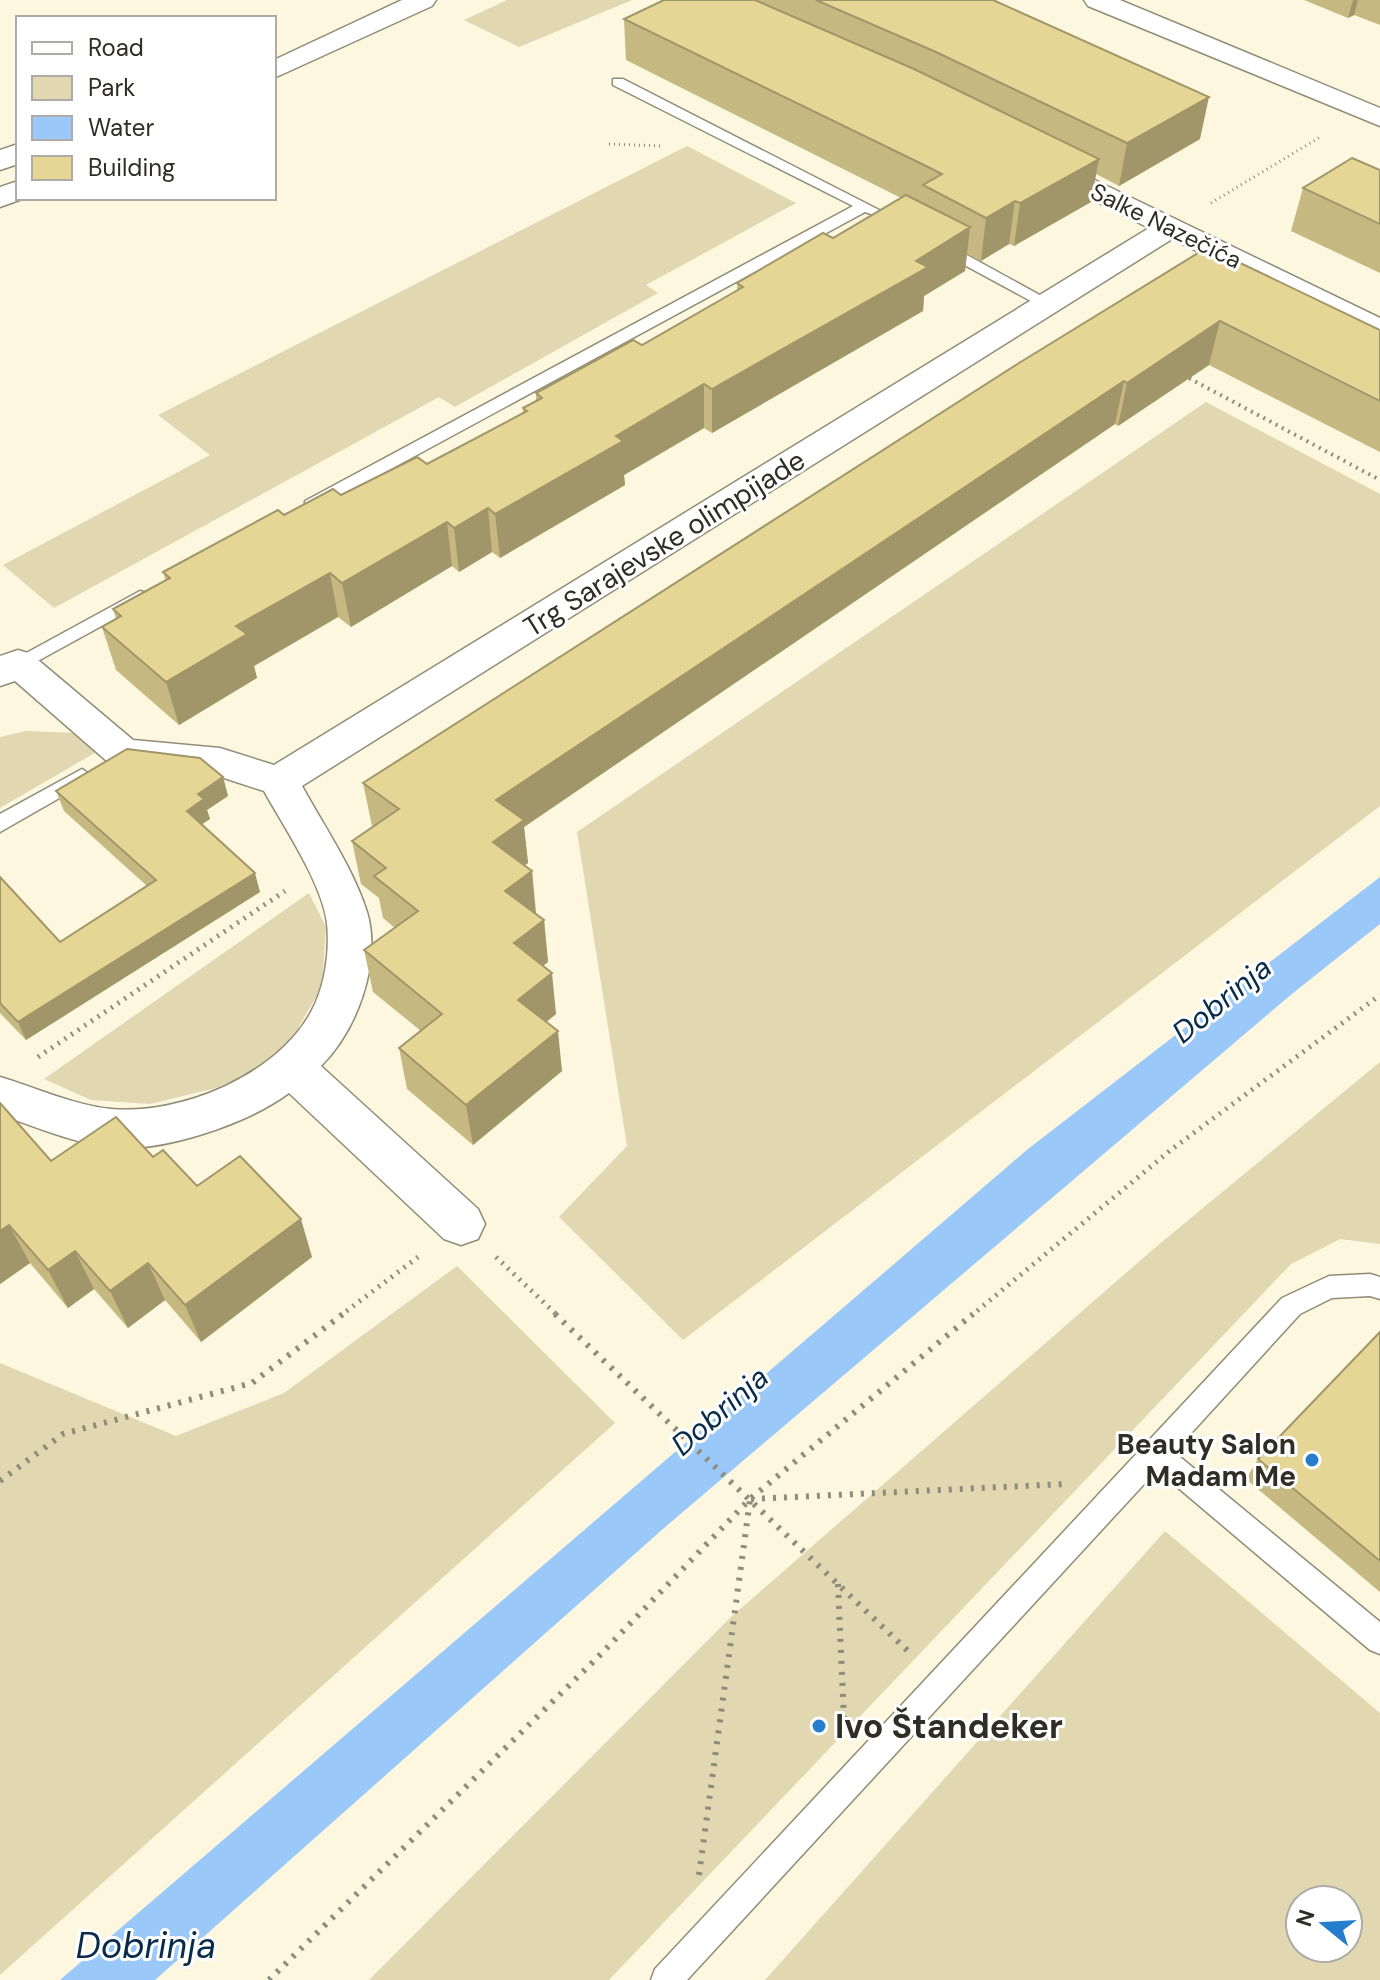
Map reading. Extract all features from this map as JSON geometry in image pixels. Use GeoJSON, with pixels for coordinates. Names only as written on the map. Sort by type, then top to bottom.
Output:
{"type":"FeatureCollection","features":[{"type":"Feature","properties":{"kind":"street"},"geometry":{"type":"LineString","coordinates":[[276,69],[423,0]]}},
{"type":"Feature","properties":{"kind":"street"},"geometry":{"type":"LineString","coordinates":[[1097,0],[1380,118]]}},
{"type":"Feature","properties":{"kind":"street","name":"Salke Nazečića"},"geometry":{"type":"LineString","coordinates":[[1017,151],[1380,330]]}},
{"type":"Feature","properties":{"kind":"street","name":"Trg Sarajevske olimpijade"},"geometry":{"type":"LineString","coordinates":[[279,781],[1169,228]]}},
{"type":"Feature","properties":{"kind":"street"},"geometry":{"type":"LineString","coordinates":[[9,668],[110,761],[220,762],[279,781],[348,919],[346,986],[322,1034],[294,1069],[243,1100],[174,1123],[111,1128],[13,1081]]}},
{"type":"Feature","properties":{"kind":"street"},"geometry":{"type":"LineString","coordinates":[[294,1069],[461,1224]]}},
{"type":"Feature","properties":{"kind":"lane"},"geometry":{"type":"LineString","coordinates":[[618,82],[893,221]]}},
{"type":"Feature","properties":{"kind":"lane"},"geometry":{"type":"LineString","coordinates":[[296,514],[865,206]]}},
{"type":"Feature","properties":{"kind":"lane"},"geometry":{"type":"LineString","coordinates":[[921,236],[1048,304]]}},
{"type":"Feature","properties":{"kind":"lane"},"geometry":{"type":"LineString","coordinates":[[9,668],[157,588]]}},
{"type":"Feature","properties":{"kind":"lane"},"geometry":{"type":"LineString","coordinates":[[0,824],[110,761]]}},
{"type":"Feature","properties":{"kind":"lane"},"geometry":{"type":"LineString","coordinates":[[666,1980],[943,1685],[1291,1306],[1329,1287],[1370,1285],[1380,1288]]}},
{"type":"Feature","properties":{"kind":"lane"},"geometry":{"type":"LineString","coordinates":[[1156,1453],[1380,1640]]}},
{"type":"Feature","properties":{"kind":"path"},"geometry":{"type":"LineString","coordinates":[[1169,228],[1331,131]]}},
{"type":"Feature","properties":{"kind":"path"},"geometry":{"type":"LineString","coordinates":[[609,144],[654,146]]}},
{"type":"Feature","properties":{"kind":"path"},"geometry":{"type":"LineString","coordinates":[[1173,370],[1380,480]]}},
{"type":"Feature","properties":{"kind":"path"},"geometry":{"type":"LineString","coordinates":[[13,1081],[322,866]]}},
{"type":"Feature","properties":{"kind":"path"},"geometry":{"type":"LineString","coordinates":[[269,1980],[598,1657],[750,1499],[1172,1149],[1380,995]]}},
{"type":"Feature","properties":{"kind":"path"},"geometry":{"type":"LineString","coordinates":[[0,1481],[63,1434],[252,1383],[461,1224],[943,1685]]}},
{"type":"Feature","properties":{"kind":"path"},"geometry":{"type":"LineString","coordinates":[[750,1499],[1132,1481]]}},
{"type":"Feature","properties":{"kind":"path"},"geometry":{"type":"LineString","coordinates":[[698,1877],[750,1499]]}},
{"type":"Feature","properties":{"kind":"path"},"geometry":{"type":"LineString","coordinates":[[838,1584],[847,1785]]}},
{"type":"Feature","properties":{"kind":"green space"},"geometry":{"type":"Polygon","coordinates":[[[507,0],[632,0],[519,47],[464,20],[507,0]]]}},
{"type":"Feature","properties":{"kind":"green space"},"geometry":{"type":"Polygon","coordinates":[[[687,146],[796,203],[646,285],[658,293],[455,407],[439,397],[54,608],[3,565],[210,455],[158,415],[687,146]]]}},
{"type":"Feature","properties":{"kind":"green space"},"geometry":{"type":"Polygon","coordinates":[[[1206,402],[1380,494],[1380,806],[683,1340],[559,1217],[627,1146],[577,832],[1206,402]]]}},
{"type":"Feature","properties":{"kind":"green space"},"geometry":{"type":"Polygon","coordinates":[[[26,731],[78,733],[98,751],[0,808],[0,737],[26,731]]]}},
{"type":"Feature","properties":{"kind":"green space"},"geometry":{"type":"Polygon","coordinates":[[[309,893],[326,927],[322,987],[295,1033],[265,1066],[216,1088],[150,1104],[91,1100],[44,1079],[309,893]]]}},
{"type":"Feature","properties":{"kind":"green space"},"geometry":{"type":"Polygon","coordinates":[[[1380,1062],[1380,1244],[1340,1239],[1291,1264],[609,1980],[369,1980],[732,1616],[1157,1246],[1380,1062]]]}},
{"type":"Feature","properties":{"kind":"green space"},"geometry":{"type":"Polygon","coordinates":[[[457,1266],[615,1423],[0,1975],[0,1363],[176,1436],[284,1393],[457,1266]]]}},
{"type":"Feature","properties":{"kind":"green space"},"geometry":{"type":"Polygon","coordinates":[[[1165,1531],[1380,1713],[1380,1980],[765,1980],[1165,1531]]]}},
{"type":"Feature","properties":{"kind":"water","name":"Dobrinja"},"geometry":{"type":"Polygon","coordinates":[[[1380,877],[1380,924],[1293,993],[664,1528],[155,1980],[60,1980],[1028,1149],[1380,877]]]}},
{"type":"Feature","properties":{"kind":"building"},"geometry":{"type":"Polygon","coordinates":[[[664,0],[755,0],[914,69],[1099,159],[1020,203],[1015,201],[986,218],[923,185],[942,174],[624,19],[664,0]]]}},
{"type":"Feature","properties":{"kind":"building"},"geometry":{"type":"Polygon","coordinates":[[[816,0],[993,0],[1209,97],[1127,143],[936,52],[816,0]]]}},
{"type":"Feature","properties":{"kind":"building"},"geometry":{"type":"Polygon","coordinates":[[[1352,158],[1380,170],[1380,224],[1303,188],[1352,158]]]}},
{"type":"Feature","properties":{"kind":"building"},"geometry":{"type":"Polygon","coordinates":[[[906,195],[970,227],[916,261],[928,267],[712,389],[704,384],[616,436],[623,441],[495,514],[488,508],[454,528],[447,522],[342,583],[330,573],[236,626],[247,634],[166,682],[102,627],[121,616],[113,609],[170,578],[163,572],[278,510],[284,515],[333,489],[341,495],[417,457],[427,464],[527,411],[523,408],[542,398],[536,393],[633,340],[642,345],[743,287],[737,283],[823,233],[833,238],[906,195]]]}},
{"type":"Feature","properties":{"kind":"building"},"geometry":{"type":"Polygon","coordinates":[[[1203,250],[1230,263],[1234,260],[1380,330],[1380,401],[1220,321],[1127,383],[1124,381],[496,800],[524,820],[493,842],[532,871],[505,891],[544,920],[514,943],[552,973],[518,1000],[558,1031],[466,1105],[399,1048],[442,1014],[364,950],[418,911],[374,876],[386,868],[352,841],[399,809],[363,783],[1019,363],[1203,250]]]}},
{"type":"Feature","properties":{"kind":"building"},"geometry":{"type":"Polygon","coordinates":[[[127,749],[200,758],[223,777],[198,794],[204,799],[187,811],[255,873],[18,1022],[0,1003],[0,877],[60,942],[156,880],[56,791],[127,749]]]}},
{"type":"Feature","properties":{"kind":"building"},"geometry":{"type":"Polygon","coordinates":[[[0,1103],[51,1161],[116,1117],[153,1157],[163,1150],[197,1186],[240,1156],[301,1219],[185,1305],[148,1263],[110,1291],[75,1251],[48,1270],[9,1225],[0,1231],[0,1103]]]}},
{"type":"Feature","properties":{"kind":"building"},"geometry":{"type":"Polygon","coordinates":[[[1380,1332],[1380,1561],[1258,1459],[1380,1332]]]}},
{"type":"Feature","properties":{"kind":"place","name":"Beauty Salon Madam Me"},"geometry":{"type":"Point","coordinates":[1312,1460]}},
{"type":"Feature","properties":{"kind":"place","name":"Ivo Štandeker"},"geometry":{"type":"Point","coordinates":[819,1726]}}]}
